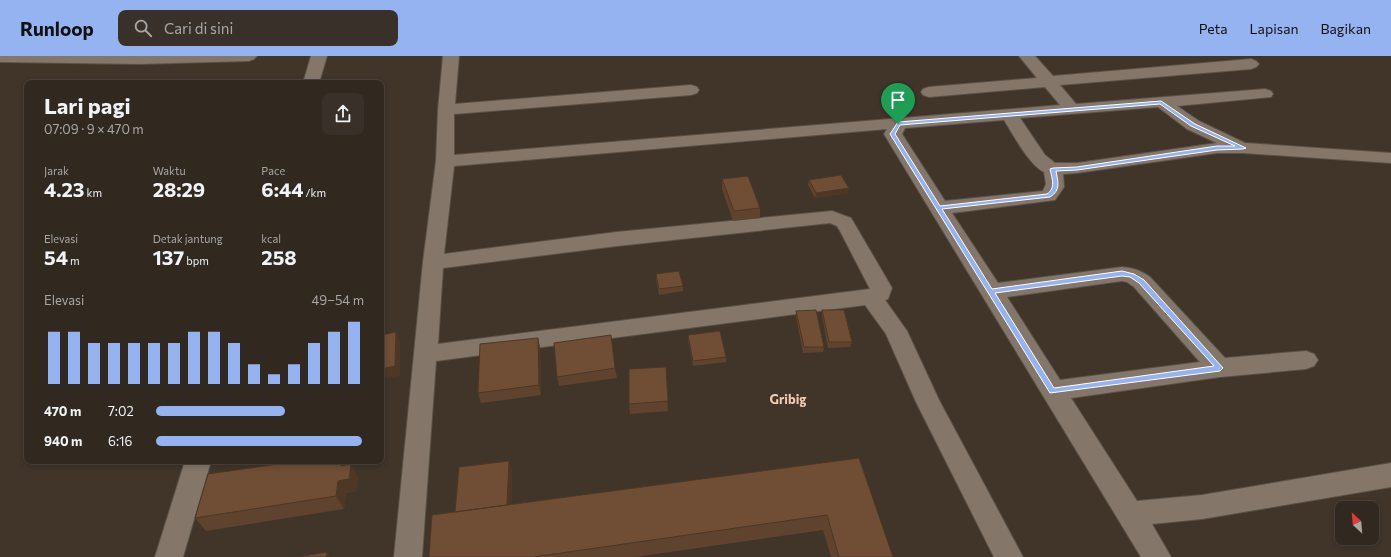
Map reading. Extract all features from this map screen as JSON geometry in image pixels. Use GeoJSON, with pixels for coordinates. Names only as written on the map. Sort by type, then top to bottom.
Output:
{"type":"FeatureCollection","features":[{"type":"Feature","properties":{"kind":"street"},"geometry":{"type":"LineString","coordinates":[[0,58],[38,59],[249,56]]}},
{"type":"Feature","properties":{"kind":"street"},"geometry":{"type":"LineString","coordinates":[[312,80],[319,56]]}},
{"type":"Feature","properties":{"kind":"street"},"geometry":{"type":"LineString","coordinates":[[408,557],[433,262],[445,161],[446,110],[451,56]]}},
{"type":"Feature","properties":{"kind":"street"},"geometry":{"type":"LineString","coordinates":[[1028,56],[1072,108]]}},
{"type":"Feature","properties":{"kind":"street"},"geometry":{"type":"LineString","coordinates":[[929,92],[1048,80],[1251,64]]}},
{"type":"Feature","properties":{"kind":"street"},"geometry":{"type":"LineString","coordinates":[[446,110],[691,90]]}},
{"type":"Feature","properties":{"kind":"street"},"geometry":{"type":"LineString","coordinates":[[445,161],[1009,115],[1072,108],[1265,94]]}},
{"type":"Feature","properties":{"kind":"street"},"geometry":{"type":"LineString","coordinates":[[1161,102],[1193,125],[1243,148]]}},
{"type":"Feature","properties":{"kind":"street"},"geometry":{"type":"LineString","coordinates":[[1009,115],[1039,159],[1046,166],[1053,169],[1077,168],[1217,148],[1243,148],[1391,158]]}},
{"type":"Feature","properties":{"kind":"street"},"geometry":{"type":"LineString","coordinates":[[898,124],[893,134],[990,292],[1157,557]]}},
{"type":"Feature","properties":{"kind":"street"},"geometry":{"type":"LineString","coordinates":[[938,208],[1048,196],[1054,192],[1056,185],[1053,169]]}},
{"type":"Feature","properties":{"kind":"street"},"geometry":{"type":"LineString","coordinates":[[425,354],[871,297],[880,294],[881,288],[849,228],[844,222],[832,218],[617,239],[433,262]]}},
{"type":"Feature","properties":{"kind":"street"},"geometry":{"type":"LineString","coordinates":[[990,292],[1122,274],[1132,275],[1142,282],[1220,368]]}},
{"type":"Feature","properties":{"kind":"street"},"geometry":{"type":"LineString","coordinates":[[871,297],[896,331],[928,402],[1009,557]]}},
{"type":"Feature","properties":{"kind":"street"},"geometry":{"type":"LineString","coordinates":[[1052,391],[1220,368],[1306,360]]}},
{"type":"Feature","properties":{"kind":"street"},"geometry":{"type":"LineString","coordinates":[[169,557],[197,464]]}},
{"type":"Feature","properties":{"kind":"street"},"geometry":{"type":"LineString","coordinates":[[1130,514],[1202,507],[1391,475]]}},
{"type":"Feature","properties":{"kind":"building"},"geometry":{"type":"Polygon","coordinates":[[[841,175],[849,188],[816,193],[809,180],[841,175]]]}},
{"type":"Feature","properties":{"kind":"building"},"geometry":{"type":"Polygon","coordinates":[[[748,176],[760,208],[734,211],[722,179],[748,176]]]}},
{"type":"Feature","properties":{"kind":"building"},"geometry":{"type":"Polygon","coordinates":[[[679,271],[683,286],[659,289],[656,274],[679,271]]]}},
{"type":"Feature","properties":{"kind":"building"},"geometry":{"type":"Polygon","coordinates":[[[816,310],[824,347],[804,347],[796,311],[816,310]]]}},
{"type":"Feature","properties":{"kind":"building"},"geometry":{"type":"Polygon","coordinates":[[[822,310],[844,310],[852,342],[829,342],[822,310]]]}},
{"type":"Feature","properties":{"kind":"building"},"geometry":{"type":"Polygon","coordinates":[[[720,331],[726,357],[693,361],[688,335],[720,331]]]}},
{"type":"Feature","properties":{"kind":"building"},"geometry":{"type":"Polygon","coordinates":[[[396,332],[395,366],[384,368],[384,334],[396,332]]]}},
{"type":"Feature","properties":{"kind":"building"},"geometry":{"type":"Polygon","coordinates":[[[611,335],[615,368],[557,377],[554,343],[611,335]]]}},
{"type":"Feature","properties":{"kind":"building"},"geometry":{"type":"Polygon","coordinates":[[[538,338],[539,385],[478,393],[480,344],[538,338]]]}},
{"type":"Feature","properties":{"kind":"building"},"geometry":{"type":"Polygon","coordinates":[[[666,367],[668,401],[629,404],[629,369],[666,367]]]}},
{"type":"Feature","properties":{"kind":"building"},"geometry":{"type":"Polygon","coordinates":[[[859,458],[893,557],[839,557],[827,515],[533,557],[429,557],[432,515],[859,458]]]}},
{"type":"Feature","properties":{"kind":"building"},"geometry":{"type":"Polygon","coordinates":[[[509,461],[507,505],[455,512],[459,467],[509,461]]]}},
{"type":"Feature","properties":{"kind":"building"},"geometry":{"type":"Polygon","coordinates":[[[278,464],[341,464],[341,466],[351,464],[349,479],[338,481],[336,496],[195,518],[208,474],[278,464]]]}},
{"type":"Feature","properties":{"kind":"building"},"geometry":{"type":"Polygon","coordinates":[[[327,552],[326,557],[297,557],[327,552]]]}},
{"type":"Feature","properties":{"kind":"district","name":"Gribig"},"geometry":{"type":"Point","coordinates":[788,399]}},
{"type":"Feature","properties":{"kind":"route"},"geometry":{"type":"LineString","coordinates":[[898,124],[893,134],[915,171],[990,292],[1122,274],[1132,275],[1142,282],[1220,368],[1052,391],[990,292],[938,208],[1048,196],[1054,192],[1056,185],[1053,169],[1059,170],[1077,168],[1217,148],[1243,148],[1193,125],[1161,102],[1072,108],[1032,113],[898,124]]}}]}
